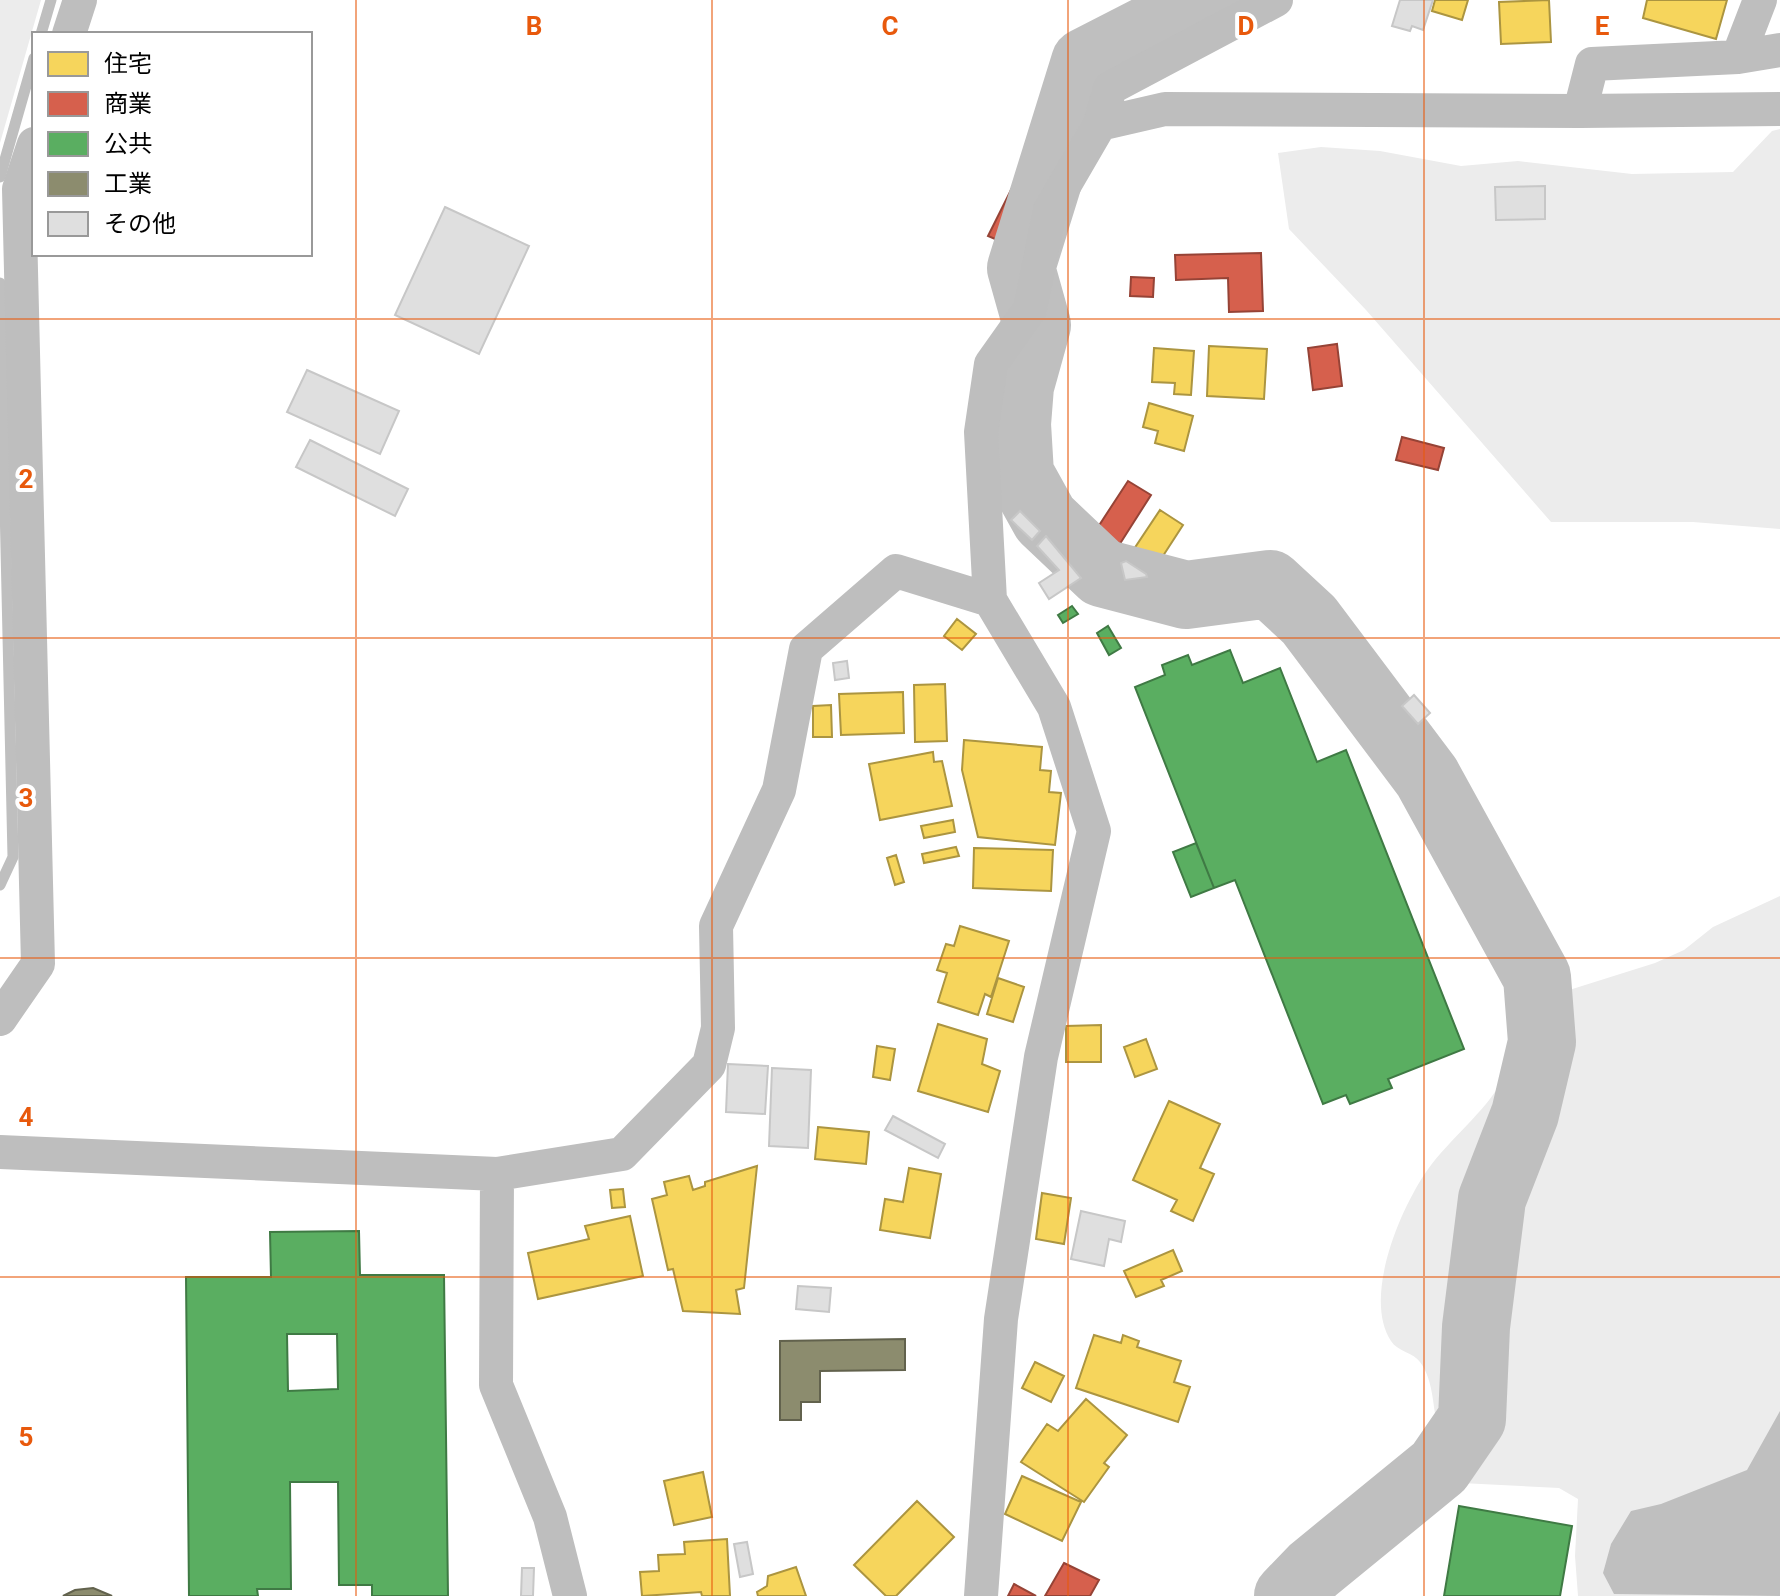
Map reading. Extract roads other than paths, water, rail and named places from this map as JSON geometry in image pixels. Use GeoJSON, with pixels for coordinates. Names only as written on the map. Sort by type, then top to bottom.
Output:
{"type":"FeatureCollection","features":[{"type":"Feature","properties":{"kind":"street"},"geometry":{"type":"LineString","coordinates":[[70,32],[80,0]]}},
{"type":"Feature","properties":{"kind":"street"},"geometry":{"type":"LineString","coordinates":[[981,1596],[1001,1319],[1041,1057],[1094,831],[1054,707],[990,600],[981,432],[991,364],[1030,309],[1050,210],[1100,124],[1110,88],[1276,0]]}},
{"type":"Feature","properties":{"kind":"street"},"geometry":{"type":"LineString","coordinates":[[1738,57],[1760,0]]}},
{"type":"Feature","properties":{"kind":"street"},"geometry":{"type":"LineString","coordinates":[[1580,111],[1592,64],[1738,57],[1780,50]]}},
{"type":"Feature","properties":{"kind":"street"},"geometry":{"type":"LineString","coordinates":[[1100,124],[1165,109],[1780,109]]}},
{"type":"Feature","properties":{"kind":"street"},"geometry":{"type":"LineString","coordinates":[[0,1019],[38,964],[19,189],[32,150]]}},
{"type":"Feature","properties":{"kind":"street"},"geometry":{"type":"LineString","coordinates":[[0,1152],[497,1174],[622,1154],[709,1065],[718,1028],[716,926],[779,790],[806,649],[896,571],[990,600]]}},
{"type":"Feature","properties":{"kind":"street"},"geometry":{"type":"LineString","coordinates":[[497,1174],[496,1385],[550,1517],[570,1596]]}},
{"type":"Feature","properties":{"kind":"waterway"},"geometry":{"type":"LineString","coordinates":[[42,32],[51,0]]}},
{"type":"Feature","properties":{"kind":"waterway"},"geometry":{"type":"LineString","coordinates":[[1206,0],[1085,62],[1021,268],[1037,325],[1020,386],[1017,424],[1020,474],[1045,519],[1102,573],[1186,595],[1270,584],[1309,620],[1427,777],[1537,977],[1542,1042],[1525,1114],[1492,1199],[1476,1327],[1472,1419],[1439,1467],[1313,1570],[1288,1596]]}},
{"type":"Feature","properties":{"kind":"waterway"},"geometry":{"type":"LineString","coordinates":[[0,177],[32,65]]}},
{"type":"Feature","properties":{"kind":"waterway"},"geometry":{"type":"LineString","coordinates":[[0,283],[13,857],[0,885]]}}]}
